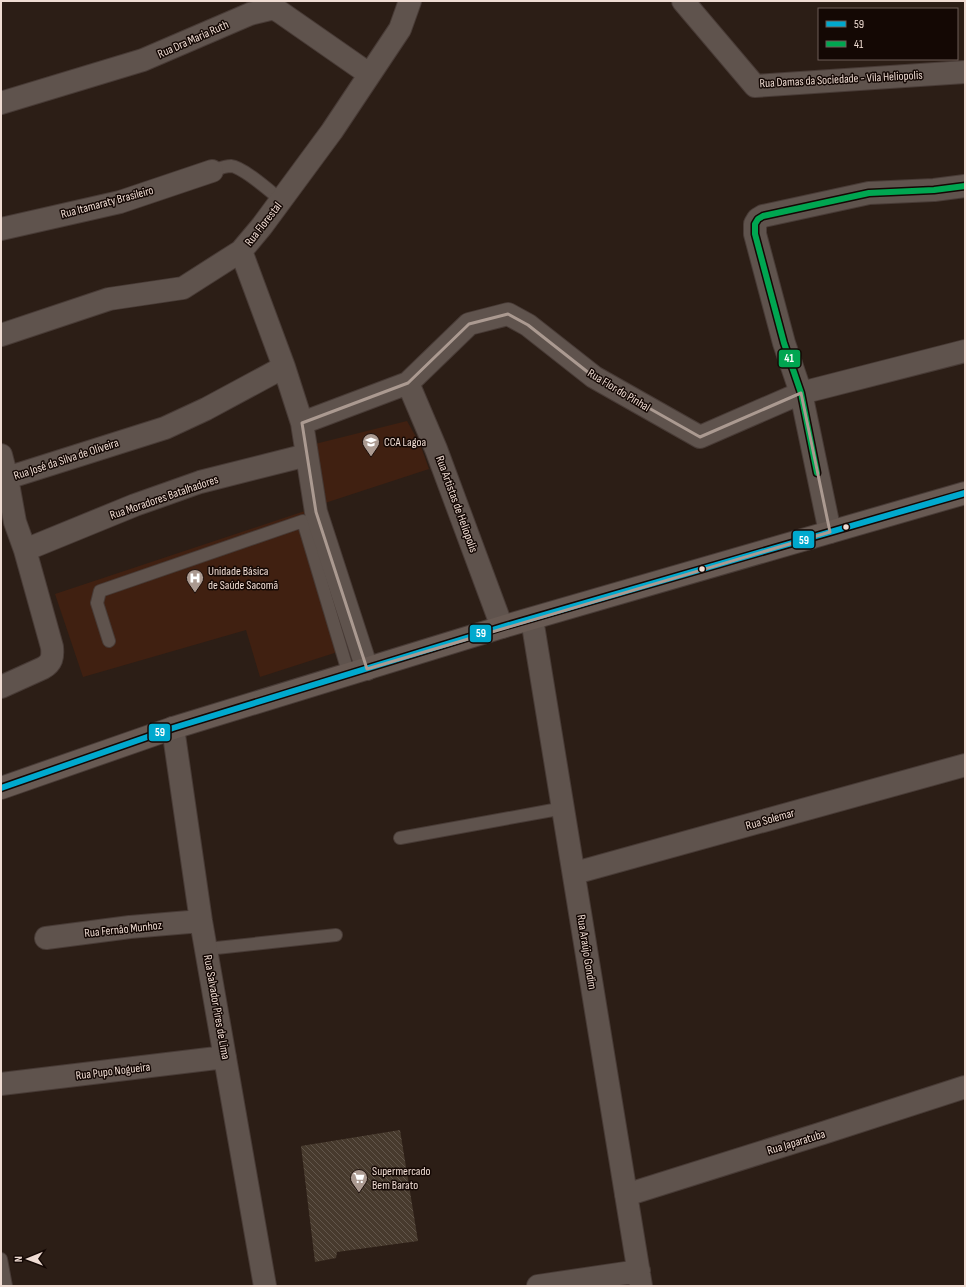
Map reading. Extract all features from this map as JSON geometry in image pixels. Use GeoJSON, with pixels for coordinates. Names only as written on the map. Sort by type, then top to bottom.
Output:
{"type":"FeatureCollection","features":[{"type":"Feature","properties":{"kind":"main road"},"geometry":{"type":"LineString","coordinates":[[1,788],[173,728],[502,627],[965,493]]}},
{"type":"Feature","properties":{"kind":"street","name":"Rua Florestal"},"geometry":{"type":"LineString","coordinates":[[1,335],[109,298],[183,288],[241,251],[332,131],[400,29],[410,1]]}},
{"type":"Feature","properties":{"kind":"street","name":"Rua Damas da Sociedade - Vila Heliopolis"},"geometry":{"type":"LineString","coordinates":[[683,1],[754,86],[965,72]]}},
{"type":"Feature","properties":{"kind":"street","name":"Rua Dra Maria Ruth"},"geometry":{"type":"LineString","coordinates":[[1,103],[143,60],[250,14],[270,9],[275,9],[280,12],[369,74]]}},
{"type":"Feature","properties":{"kind":"street","name":"Rua Itamaraty Brasileiro"},"geometry":{"type":"LineString","coordinates":[[1,229],[120,202],[212,171]]}},
{"type":"Feature","properties":{"kind":"street"},"geometry":{"type":"LineString","coordinates":[[830,532],[801,393],[784,343],[758,250],[755,228],[758,219],[763,216],[869,193],[934,190],[965,186]]}},
{"type":"Feature","properties":{"kind":"street"},"geometry":{"type":"LineString","coordinates":[[241,251],[284,367],[302,423],[316,512],[358,672]]}},
{"type":"Feature","properties":{"kind":"street","name":"Rua Flor do Pinhal"},"geometry":{"type":"LineString","coordinates":[[302,423],[408,382],[469,324],[508,314],[528,325],[594,377],[700,437],[801,393],[965,350]]}},
{"type":"Feature","properties":{"kind":"street","name":"Rua José da Silva de Oliveira"},"geometry":{"type":"LineString","coordinates":[[1,687],[43,668],[48,665],[53,656],[52,647],[26,550],[15,522],[7,478],[165,428],[206,409],[284,367]]}},
{"type":"Feature","properties":{"kind":"street","name":"Rua Artistas de Heliopolis"},"geometry":{"type":"LineString","coordinates":[[408,382],[436,449],[502,627]]}},
{"type":"Feature","properties":{"kind":"street"},"geometry":{"type":"LineString","coordinates":[[1,455],[7,478]]}},
{"type":"Feature","properties":{"kind":"street","name":"Rua Moradores Batalhadores"},"geometry":{"type":"LineString","coordinates":[[26,550],[135,505],[200,482],[307,455]]}},
{"type":"Feature","properties":{"kind":"street","name":"Rua Araújo Gondim"},"geometry":{"type":"LineString","coordinates":[[532,619],[575,873],[640,1278]]}},
{"type":"Feature","properties":{"kind":"street","name":"Rua Salvador Pires de Lima"},"geometry":{"type":"LineString","coordinates":[[173,728],[201,921],[226,1056],[265,1286]]}},
{"type":"Feature","properties":{"kind":"street","name":"Rua Solemar"},"geometry":{"type":"LineString","coordinates":[[575,873],[965,764]]}},
{"type":"Feature","properties":{"kind":"street","name":"Rua Fernão Munhoz"},"geometry":{"type":"LineString","coordinates":[[46,938],[130,927],[201,921]]}},
{"type":"Feature","properties":{"kind":"street","name":"Rua Pupo Nogueira"},"geometry":{"type":"LineString","coordinates":[[1,1084],[226,1056]]}},
{"type":"Feature","properties":{"kind":"street","name":"Rua Japaratuba"},"geometry":{"type":"LineString","coordinates":[[626,1195],[965,1087]]}},
{"type":"Feature","properties":{"kind":"street"},"geometry":{"type":"LineString","coordinates":[[538,1286],[640,1278]]}},
{"type":"Feature","properties":{"kind":"lane"},"geometry":{"type":"LineString","coordinates":[[212,171],[222,167],[232,166],[240,169],[281,200]]}},
{"type":"Feature","properties":{"kind":"lane"},"geometry":{"type":"LineString","coordinates":[[109,641],[97,603],[100,591],[303,521],[358,672]]}},
{"type":"Feature","properties":{"kind":"lane"},"geometry":{"type":"LineString","coordinates":[[400,838],[564,808]]}},
{"type":"Feature","properties":{"kind":"lane"},"geometry":{"type":"LineString","coordinates":[[207,949],[336,935]]}},
{"type":"Feature","properties":{"kind":"lane"},"geometry":{"type":"LineString","coordinates":[[1,1259],[6,1286]]}},
{"type":"Feature","properties":{"kind":"highlighted area"},"geometry":{"type":"Polygon","coordinates":[[[508,314],[528,325],[594,377],[700,437],[801,393],[830,532],[367,669],[316,512],[302,423],[408,383],[469,324],[508,314]]]}},
{"type":"Feature","properties":{"kind":"shaded area","name":"CCA Lagoa"},"geometry":{"type":"Polygon","coordinates":[[[407,421],[420,444],[429,469],[325,503],[315,444],[407,421]]]}},
{"type":"Feature","properties":{"kind":"shaded area","name":"Unidade Básica de Saúde Sacomã"},"geometry":{"type":"Polygon","coordinates":[[[305,511],[353,647],[260,677],[246,630],[83,677],[55,594],[305,511]]]}},
{"type":"Feature","properties":{"kind":"building","name":"Supermercado Bem Barato"},"geometry":{"type":"Polygon","coordinates":[[[400,1130],[418,1241],[337,1252],[336,1258],[315,1262],[301,1146],[400,1130]]]}},
{"type":"Feature","properties":{"kind":"transit line","name":"41"},"geometry":{"type":"LineString","coordinates":[[817,473],[801,393],[784,343],[755,234],[755,224],[758,219],[763,216],[869,193],[934,190],[965,186]]}},
{"type":"Feature","properties":{"kind":"transit line","name":"59"},"geometry":{"type":"LineString","coordinates":[[1,788],[173,728],[502,627],[965,493]]}},
{"type":"Feature","properties":{"kind":"place","name":"CCA Lagoa"},"geometry":{"type":"Point","coordinates":[371,457]}},
{"type":"Feature","properties":{"kind":"place","name":"Unidade Básica de Saúde Sacomã"},"geometry":{"type":"Point","coordinates":[195,593]}},
{"type":"Feature","properties":{"kind":"place","name":"Supermercado Bem Barato"},"geometry":{"type":"Point","coordinates":[359,1193]}}]}
